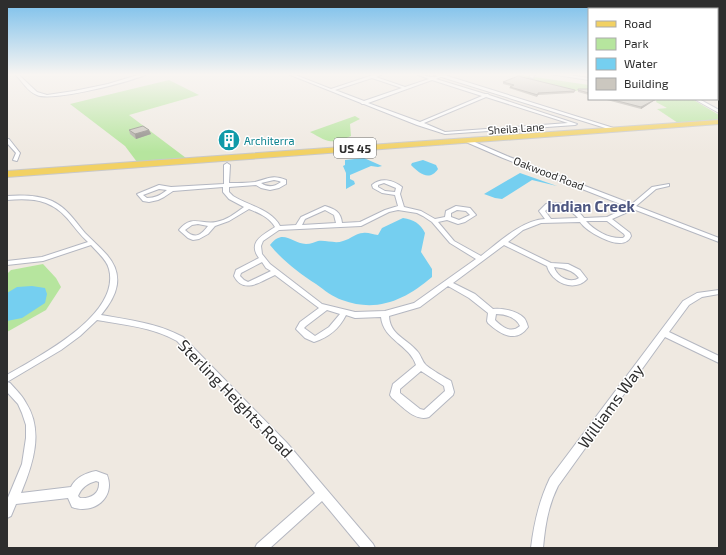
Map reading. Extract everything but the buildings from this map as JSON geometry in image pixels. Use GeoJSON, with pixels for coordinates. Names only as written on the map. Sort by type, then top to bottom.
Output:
{"type":"FeatureCollection","features":[{"type":"Feature","properties":{"kind":"main road"},"geometry":{"type":"LineString","coordinates":[[512,100],[608,130]]}},
{"type":"Feature","properties":{"kind":"main road"},"geometry":{"type":"LineString","coordinates":[[519,100],[617,130]]}},
{"type":"Feature","properties":{"kind":"main road","name":"US 45"},"geometry":{"type":"LineString","coordinates":[[7,174],[719,122]]}},
{"type":"Feature","properties":{"kind":"main road"},"geometry":{"type":"LineString","coordinates":[[219,159],[227,165],[245,157]]}},
{"type":"Feature","properties":{"kind":"street"},"geometry":{"type":"LineString","coordinates":[[355,100],[419,124],[476,100]]}},
{"type":"Feature","properties":{"kind":"street"},"geometry":{"type":"LineString","coordinates":[[363,103],[372,100]]}},
{"type":"Feature","properties":{"kind":"street","name":"Sheila Lane"},"geometry":{"type":"LineString","coordinates":[[419,124],[445,134],[575,124],[498,100]]}},
{"type":"Feature","properties":{"kind":"street"},"geometry":{"type":"LineString","coordinates":[[698,100],[719,112]]}},
{"type":"Feature","properties":{"kind":"street"},"geometry":{"type":"LineString","coordinates":[[7,140],[18,153],[15,160]]}},
{"type":"Feature","properties":{"kind":"street","name":"Oakwood Road"},"geometry":{"type":"LineString","coordinates":[[468,141],[505,157],[719,240]]}},
{"type":"Feature","properties":{"kind":"street"},"geometry":{"type":"LineString","coordinates":[[227,165],[226,192],[229,196],[266,215],[277,225],[278,228]]}},
{"type":"Feature","properties":{"kind":"street"},"geometry":{"type":"LineString","coordinates":[[171,189],[257,183]]}},
{"type":"Feature","properties":{"kind":"street"},"geometry":{"type":"LineString","coordinates":[[481,259],[452,242],[434,221],[419,212],[402,209],[387,211],[361,224],[278,228],[260,240],[258,246],[259,254],[262,259],[275,272],[325,308],[344,313],[370,316],[385,314],[417,305],[481,259],[521,229],[540,221],[608,219],[634,206],[654,188],[667,185]]}},
{"type":"Feature","properties":{"kind":"street"},"geometry":{"type":"LineString","coordinates":[[397,194],[402,209]]}},
{"type":"Feature","properties":{"kind":"street"},"geometry":{"type":"LineString","coordinates":[[7,198],[35,199],[49,202],[57,206],[110,264],[114,278],[112,292],[96,317],[78,333],[7,379]]}},
{"type":"Feature","properties":{"kind":"street"},"geometry":{"type":"LineString","coordinates":[[549,220],[542,211],[548,205],[561,205],[579,214],[581,220],[591,229],[607,238],[621,241],[625,240],[628,236],[627,233],[608,219]]}},
{"type":"Feature","properties":{"kind":"street"},"geometry":{"type":"LineString","coordinates":[[212,225],[225,220],[248,207]]}},
{"type":"Feature","properties":{"kind":"street"},"geometry":{"type":"LineString","coordinates":[[298,227],[303,218],[325,208],[337,213],[339,216],[339,225]]}},
{"type":"Feature","properties":{"kind":"street"},"geometry":{"type":"LineString","coordinates":[[434,221],[448,218]]}},
{"type":"Feature","properties":{"kind":"street"},"geometry":{"type":"LineString","coordinates":[[503,242],[550,265]]}},
{"type":"Feature","properties":{"kind":"street"},"geometry":{"type":"LineString","coordinates":[[7,264],[54,256],[91,243]]}},
{"type":"Feature","properties":{"kind":"street"},"geometry":{"type":"LineString","coordinates":[[262,259],[238,272],[237,276],[239,280],[245,284],[249,284],[275,272]]}},
{"type":"Feature","properties":{"kind":"street"},"geometry":{"type":"LineString","coordinates":[[448,283],[472,296],[492,312]]}},
{"type":"Feature","properties":{"kind":"street","name":"Williams Way"},"geometry":{"type":"LineString","coordinates":[[537,548],[542,512],[547,496],[554,482],[690,300],[700,295],[719,292]]}},
{"type":"Feature","properties":{"kind":"street"},"geometry":{"type":"LineString","coordinates":[[325,308],[303,324],[300,329],[314,339],[320,338],[336,327],[344,313]]}},
{"type":"Feature","properties":{"kind":"street"},"geometry":{"type":"LineString","coordinates":[[385,314],[384,320],[394,337],[416,354],[421,366],[448,384],[450,392],[426,414],[418,413],[395,395],[396,387],[421,366]]}},
{"type":"Feature","properties":{"kind":"street","name":"Sterling Heights Road"},"geometry":{"type":"LineString","coordinates":[[96,317],[148,326],[162,330],[180,339],[283,446],[369,548]]}},
{"type":"Feature","properties":{"kind":"street"},"geometry":{"type":"LineString","coordinates":[[664,333],[719,360]]}},
{"type":"Feature","properties":{"kind":"street"},"geometry":{"type":"LineString","coordinates":[[7,386],[21,402],[27,412],[32,432],[29,460],[7,512]]}},
{"type":"Feature","properties":{"kind":"street"},"geometry":{"type":"LineString","coordinates":[[13,498],[74,492]]}},
{"type":"Feature","properties":{"kind":"street"},"geometry":{"type":"LineString","coordinates":[[261,548],[323,493]]}},
{"type":"Feature","properties":{"kind":"green space"},"geometry":{"type":"Polygon","coordinates":[[[87,100],[182,100],[129,115],[186,158],[137,162],[125,146],[70,104],[87,100]]]}},
{"type":"Feature","properties":{"kind":"green space"},"geometry":{"type":"Polygon","coordinates":[[[657,100],[694,100],[719,115],[719,120],[678,123],[657,109],[667,108],[656,102],[657,100]]]}},
{"type":"Feature","properties":{"kind":"green space"},"geometry":{"type":"Polygon","coordinates":[[[355,116],[360,119],[350,124],[351,136],[339,141],[326,140],[310,132],[355,116]]]}},
{"type":"Feature","properties":{"kind":"green space"},"geometry":{"type":"Polygon","coordinates":[[[43,264],[56,278],[61,287],[46,310],[7,332],[7,274],[11,270],[43,264]]]}},
{"type":"Feature","properties":{"kind":"water"},"geometry":{"type":"Polygon","coordinates":[[[364,158],[382,166],[371,166],[350,175],[350,179],[354,181],[355,184],[346,189],[346,173],[343,166],[345,165],[345,160],[364,158]]]}},
{"type":"Feature","properties":{"kind":"water"},"geometry":{"type":"Polygon","coordinates":[[[423,160],[436,165],[438,169],[435,173],[428,176],[424,175],[411,165],[412,163],[423,160]]]}},
{"type":"Feature","properties":{"kind":"water"},"geometry":{"type":"Polygon","coordinates":[[[520,173],[557,186],[532,180],[502,199],[484,194],[520,173]]]}},
{"type":"Feature","properties":{"kind":"water"},"geometry":{"type":"Polygon","coordinates":[[[403,218],[416,222],[425,233],[421,252],[432,269],[432,277],[401,298],[390,302],[367,305],[355,304],[335,297],[303,276],[270,245],[275,240],[283,237],[306,244],[318,241],[340,242],[360,233],[378,235],[382,228],[403,218]]]}},
{"type":"Feature","properties":{"kind":"water"},"geometry":{"type":"Polygon","coordinates":[[[32,286],[45,288],[47,294],[45,303],[22,318],[7,321],[7,293],[17,287],[32,286]]]}},
{"type":"Feature","properties":{"kind":"place","name":"Architerra"},"geometry":{"type":"Point","coordinates":[229,140]}},
{"type":"Feature","properties":{"kind":"district","name":"Indian Creek"},"geometry":{"type":"Point","coordinates":[591,206]}}]}
